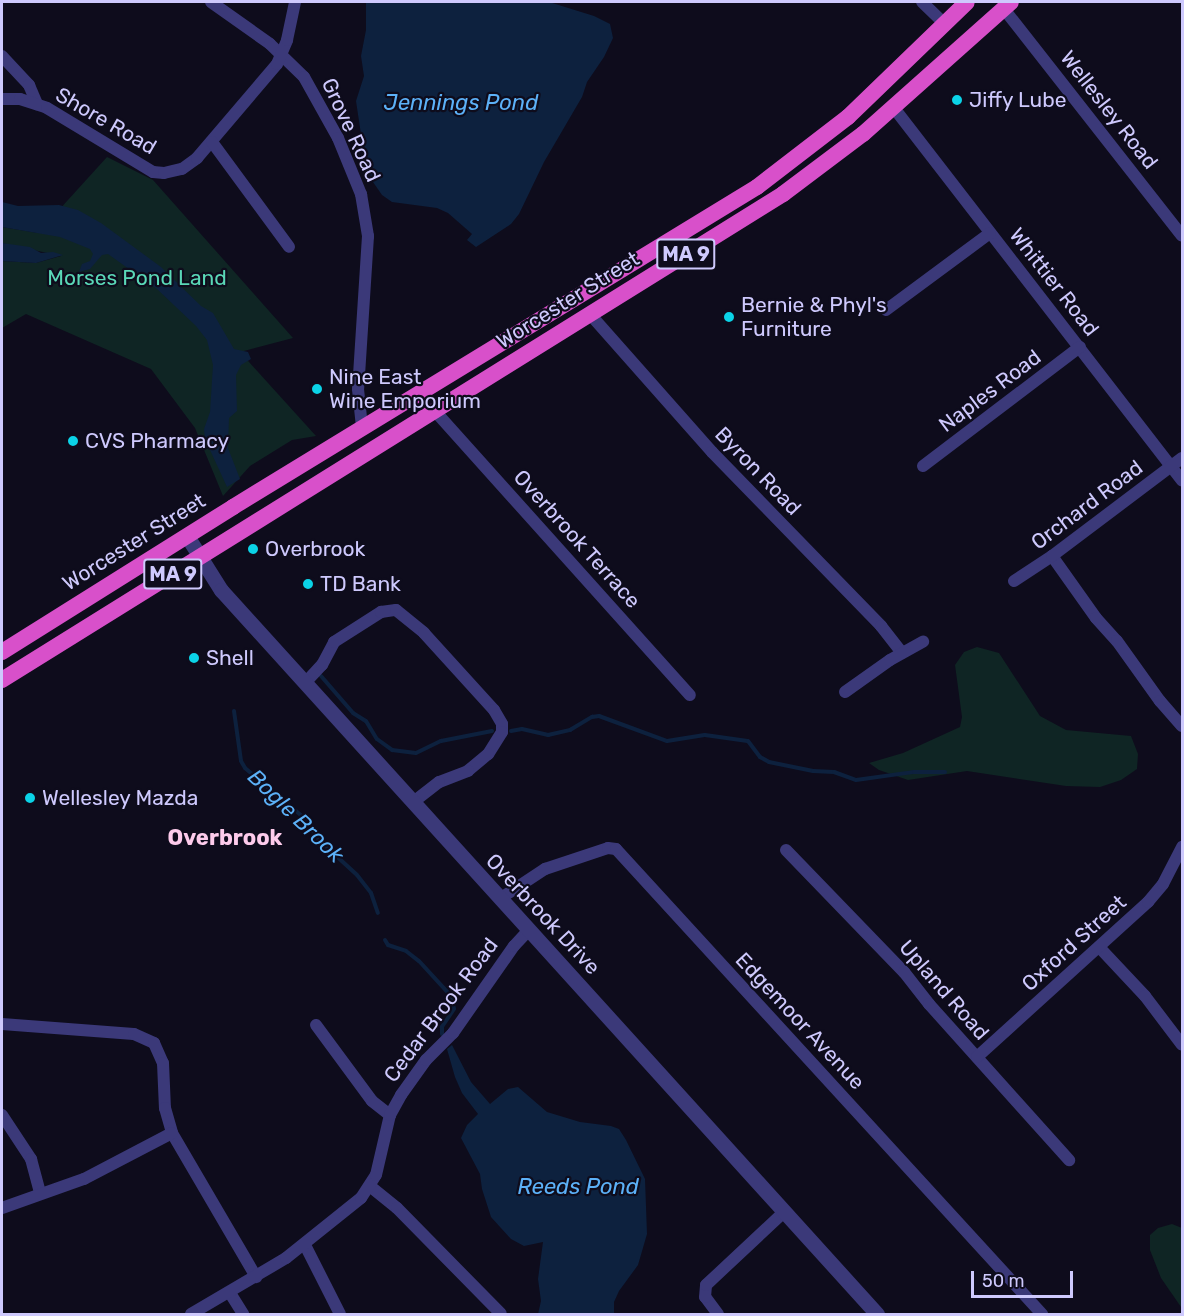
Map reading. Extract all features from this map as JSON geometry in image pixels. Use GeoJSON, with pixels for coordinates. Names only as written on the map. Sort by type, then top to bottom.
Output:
{"type":"FeatureCollection","features":[{"type":"Feature","properties":{"kind":"highway","name":"Worcester Street"},"geometry":{"type":"LineString","coordinates":[[2,652],[362,428],[757,187],[837,127],[967,2]]}},
{"type":"Feature","properties":{"kind":"highway","name":"Worcester Street"},"geometry":{"type":"LineString","coordinates":[[2,680],[789,189],[894,108],[1008,5]]}},
{"type":"Feature","properties":{"kind":"street","name":"Grove Road"},"geometry":{"type":"LineString","coordinates":[[211,2],[283,54],[304,77],[322,105],[347,159],[365,208],[368,253],[358,389],[362,428]]}},
{"type":"Feature","properties":{"kind":"street"},"geometry":{"type":"LineString","coordinates":[[283,54],[295,2]]}},
{"type":"Feature","properties":{"kind":"street"},"geometry":{"type":"LineString","coordinates":[[922,2],[945,24]]}},
{"type":"Feature","properties":{"kind":"street","name":"Wellesley Road"},"geometry":{"type":"LineString","coordinates":[[1008,5],[1182,236]]}},
{"type":"Feature","properties":{"kind":"street","name":"Shore Road"},"geometry":{"type":"LineString","coordinates":[[2,99],[20,99],[38,104],[153,172],[164,173],[182,169],[212,142],[270,73],[283,54]]}},
{"type":"Feature","properties":{"kind":"street"},"geometry":{"type":"LineString","coordinates":[[2,56],[29,85],[38,104]]}},
{"type":"Feature","properties":{"kind":"street","name":"Whittier Road"},"geometry":{"type":"LineString","coordinates":[[894,108],[1182,481]]}},
{"type":"Feature","properties":{"kind":"street"},"geometry":{"type":"LineString","coordinates":[[212,142],[289,248]]}},
{"type":"Feature","properties":{"kind":"street"},"geometry":{"type":"LineString","coordinates":[[886,309],[990,233]]}},
{"type":"Feature","properties":{"kind":"street","name":"Byron Road"},"geometry":{"type":"LineString","coordinates":[[589,313],[712,452],[880,626],[902,653]]}},
{"type":"Feature","properties":{"kind":"street","name":"Naples Road"},"geometry":{"type":"LineString","coordinates":[[923,466],[1080,347]]}},
{"type":"Feature","properties":{"kind":"street","name":"Overbrook Terrace"},"geometry":{"type":"LineString","coordinates":[[434,410],[690,695]]}},
{"type":"Feature","properties":{"kind":"street","name":"Orchard Road"},"geometry":{"type":"LineString","coordinates":[[1014,581],[1052,556],[1182,458]]}},
{"type":"Feature","properties":{"kind":"street","name":"Overbrook Drive"},"geometry":{"type":"LineString","coordinates":[[187,536],[221,590],[877,1314]]}},
{"type":"Feature","properties":{"kind":"street"},"geometry":{"type":"LineString","coordinates":[[1052,556],[1096,618],[1117,641],[1155,695],[1182,726]]}},
{"type":"Feature","properties":{"kind":"street"},"geometry":{"type":"LineString","coordinates":[[305,683],[322,665],[334,642],[381,612],[396,610],[424,633],[494,710],[502,724],[502,732],[488,754],[468,771],[439,782],[413,802]]}},
{"type":"Feature","properties":{"kind":"street"},"geometry":{"type":"LineString","coordinates":[[845,692],[902,653],[923,642]]}},
{"type":"Feature","properties":{"kind":"street","name":"Oxford Street"},"geometry":{"type":"LineString","coordinates":[[977,1057],[1099,947],[1156,892],[1182,847]]}},
{"type":"Feature","properties":{"kind":"street","name":"Edgemoor Avenue"},"geometry":{"type":"LineString","coordinates":[[501,898],[525,879],[545,869],[608,848],[616,849],[1042,1314]]}},
{"type":"Feature","properties":{"kind":"street","name":"Upland Road"},"geometry":{"type":"LineString","coordinates":[[786,850],[887,954],[1069,1160]]}},
{"type":"Feature","properties":{"kind":"street","name":"Cedar Brook Road"},"geometry":{"type":"LineString","coordinates":[[371,1187],[380,1162],[390,1115],[408,1083],[453,1033],[514,946],[529,930]]}},
{"type":"Feature","properties":{"kind":"street"},"geometry":{"type":"LineString","coordinates":[[1099,947],[1144,996],[1182,1045]]}},
{"type":"Feature","properties":{"kind":"street"},"geometry":{"type":"LineString","coordinates":[[2,1024],[134,1034],[154,1043],[163,1063],[165,1108],[172,1133],[256,1277]]}},
{"type":"Feature","properties":{"kind":"street"},"geometry":{"type":"LineString","coordinates":[[316,1025],[372,1101],[390,1115]]}},
{"type":"Feature","properties":{"kind":"street"},"geometry":{"type":"LineString","coordinates":[[2,1115],[31,1159],[40,1192]]}},
{"type":"Feature","properties":{"kind":"street"},"geometry":{"type":"LineString","coordinates":[[2,1208],[40,1192],[84,1179],[172,1133]]}},
{"type":"Feature","properties":{"kind":"street"},"geometry":{"type":"LineString","coordinates":[[191,1314],[230,1293],[305,1245],[356,1203],[371,1187],[397,1208],[501,1314]]}},
{"type":"Feature","properties":{"kind":"street"},"geometry":{"type":"LineString","coordinates":[[718,1314],[705,1297],[706,1285],[784,1212]]}},
{"type":"Feature","properties":{"kind":"street"},"geometry":{"type":"LineString","coordinates":[[305,1245],[340,1314]]}},
{"type":"Feature","properties":{"kind":"street"},"geometry":{"type":"LineString","coordinates":[[230,1293],[243,1314]]}},
{"type":"Feature","properties":{"kind":"green space","name":"Morses Pond Land"},"geometry":{"type":"Polygon","coordinates":[[[107,157],[153,180],[293,338],[240,352],[316,436],[292,440],[250,466],[223,496],[195,428],[151,369],[26,314],[2,328],[2,261],[36,263],[61,256],[2,243],[2,227],[38,233],[107,157]]]}},
{"type":"Feature","properties":{"kind":"green space"},"geometry":{"type":"Polygon","coordinates":[[[977,647],[999,653],[1040,716],[1066,730],[1131,736],[1138,754],[1137,769],[1121,780],[1100,787],[1066,786],[967,771],[908,780],[879,770],[869,763],[903,753],[960,727],[962,717],[955,665],[964,652],[977,647]]]}},
{"type":"Feature","properties":{"kind":"green space"},"geometry":{"type":"Polygon","coordinates":[[[1172,1224],[1182,1228],[1181,1307],[1161,1278],[1150,1250],[1150,1235],[1158,1228],[1172,1224]]]}},
{"type":"Feature","properties":{"kind":"water","name":"Jennings Pond"},"geometry":{"type":"Polygon","coordinates":[[[366,2],[549,2],[594,16],[610,24],[613,38],[604,57],[587,82],[582,97],[544,162],[519,214],[511,224],[476,247],[467,240],[472,234],[448,213],[437,208],[392,202],[382,195],[373,182],[365,161],[356,101],[364,76],[361,56],[366,30],[366,2]]]}},
{"type":"Feature","properties":{"kind":"water"},"geometry":{"type":"Polygon","coordinates":[[[2,202],[18,206],[59,205],[78,210],[101,223],[161,267],[201,306],[213,313],[234,349],[248,352],[251,359],[241,365],[236,375],[237,411],[229,418],[228,448],[240,479],[227,487],[205,439],[204,429],[210,412],[213,365],[207,340],[196,326],[157,289],[108,254],[102,255],[90,269],[79,272],[82,264],[90,261],[93,254],[90,249],[60,237],[2,227],[2,202]]]}},
{"type":"Feature","properties":{"kind":"water"},"geometry":{"type":"Polygon","coordinates":[[[2,243],[30,247],[41,253],[53,252],[63,255],[36,263],[2,261],[2,243]]]}},
{"type":"Feature","properties":{"kind":"water","name":"Reeds Pond"},"geometry":{"type":"Polygon","coordinates":[[[452,1045],[471,1082],[490,1104],[508,1089],[518,1087],[547,1112],[580,1122],[611,1126],[619,1129],[626,1140],[645,1179],[647,1234],[638,1265],[614,1302],[614,1314],[538,1314],[541,1301],[538,1279],[543,1242],[524,1246],[511,1239],[491,1217],[480,1174],[461,1138],[467,1125],[478,1114],[462,1093],[455,1077],[447,1049],[452,1045]]]}},
{"type":"Feature","properties":{"kind":"waterway"},"geometry":{"type":"LineString","coordinates":[[321,676],[353,713],[366,721],[377,739],[392,750],[416,753],[441,741],[492,731]]}},
{"type":"Feature","properties":{"kind":"waterway","name":"Bogle Brook"},"geometry":{"type":"LineString","coordinates":[[234,711],[241,761],[245,768],[303,817],[320,841],[357,875],[371,893],[378,913]]}},
{"type":"Feature","properties":{"kind":"waterway"},"geometry":{"type":"LineString","coordinates":[[511,731],[522,729],[548,735],[570,730],[592,717],[599,716],[667,741],[705,735],[748,741],[760,757],[769,762],[813,771],[834,772],[856,780],[914,772],[945,772]]}},
{"type":"Feature","properties":{"kind":"waterway","name":"Bogle Brook"},"geometry":{"type":"LineString","coordinates":[[385,940],[388,945],[406,951],[419,961],[452,997],[454,1009],[442,1027],[442,1034]]}},
{"type":"Feature","properties":{"kind":"place","name":"Jiffy Lube"},"geometry":{"type":"Point","coordinates":[957,100]}},
{"type":"Feature","properties":{"kind":"place","name":"Bernie & Phyl's Furniture"},"geometry":{"type":"Point","coordinates":[729,317]}},
{"type":"Feature","properties":{"kind":"place","name":"Nine East Wine Emporium"},"geometry":{"type":"Point","coordinates":[317,389]}},
{"type":"Feature","properties":{"kind":"place","name":"CVS Pharmacy"},"geometry":{"type":"Point","coordinates":[73,441]}},
{"type":"Feature","properties":{"kind":"place","name":"Overbrook"},"geometry":{"type":"Point","coordinates":[253,549]}},
{"type":"Feature","properties":{"kind":"place","name":"TD Bank"},"geometry":{"type":"Point","coordinates":[308,584]}},
{"type":"Feature","properties":{"kind":"place","name":"Shell"},"geometry":{"type":"Point","coordinates":[194,658]}},
{"type":"Feature","properties":{"kind":"place","name":"Wellesley Mazda"},"geometry":{"type":"Point","coordinates":[30,798]}},
{"type":"Feature","properties":{"kind":"district","name":"Overbrook"},"geometry":{"type":"Point","coordinates":[225,838]}}]}
